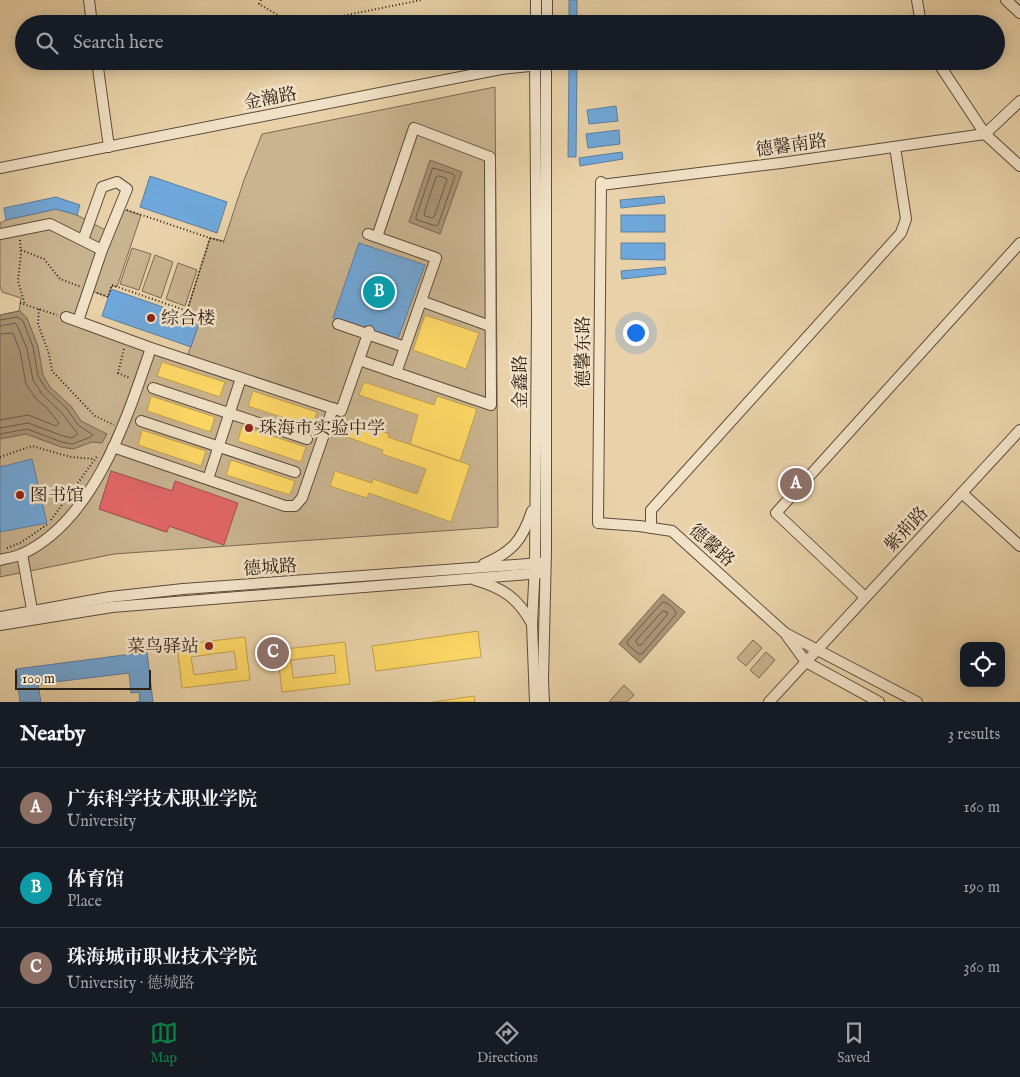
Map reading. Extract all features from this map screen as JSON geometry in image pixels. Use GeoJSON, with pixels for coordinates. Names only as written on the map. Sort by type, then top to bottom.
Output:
{"type":"FeatureCollection","features":[{"type":"Feature","properties":{"kind":"street"},"geometry":{"type":"LineString","coordinates":[[89,0],[91,15]]}},
{"type":"Feature","properties":{"kind":"street"},"geometry":{"type":"LineString","coordinates":[[536,0],[536,15]]}},
{"type":"Feature","properties":{"kind":"street"},"geometry":{"type":"LineString","coordinates":[[547,0],[547,15]]}},
{"type":"Feature","properties":{"kind":"street"},"geometry":{"type":"LineString","coordinates":[[918,0],[920,15]]}},
{"type":"Feature","properties":{"kind":"street"},"geometry":{"type":"LineString","coordinates":[[1006,0],[1020,13]]}},
{"type":"Feature","properties":{"kind":"street"},"geometry":{"type":"LineString","coordinates":[[98,70],[109,147]]}},
{"type":"Feature","properties":{"kind":"street","name":"金瀚路"},"geometry":{"type":"LineString","coordinates":[[0,168],[496,70]]}},
{"type":"Feature","properties":{"kind":"street","name":"金鑫路"},"geometry":{"type":"LineString","coordinates":[[534,702],[532,624],[540,568],[535,502],[541,70]]}},
{"type":"Feature","properties":{"kind":"street","name":"金鑫路"},"geometry":{"type":"LineString","coordinates":[[541,70],[540,568],[544,702]]}},
{"type":"Feature","properties":{"kind":"street"},"geometry":{"type":"LineString","coordinates":[[943,70],[985,134],[1020,166]]}},
{"type":"Feature","properties":{"kind":"street"},"geometry":{"type":"LineString","coordinates":[[985,134],[1020,101]]}},
{"type":"Feature","properties":{"kind":"street"},"geometry":{"type":"LineString","coordinates":[[358,360],[396,373],[491,404],[490,157],[414,128],[372,235],[436,258],[396,373]]}},
{"type":"Feature","properties":{"kind":"street","name":"德馨南路"},"geometry":{"type":"LineString","coordinates":[[601,183],[781,164],[985,134]]}},
{"type":"Feature","properties":{"kind":"street"},"geometry":{"type":"LineString","coordinates":[[652,528],[651,510],[901,233],[906,218],[895,147]]}},
{"type":"Feature","properties":{"kind":"street"},"geometry":{"type":"LineString","coordinates":[[78,322],[102,250],[127,189],[118,182],[102,187],[83,240]]}},
{"type":"Feature","properties":{"kind":"street","name":"德馨东路"},"geometry":{"type":"LineString","coordinates":[[598,522],[601,183]]}},
{"type":"Feature","properties":{"kind":"street"},"geometry":{"type":"LineString","coordinates":[[0,234],[50,224],[102,250]]}},
{"type":"Feature","properties":{"kind":"street"},"geometry":{"type":"LineString","coordinates":[[866,597],[776,513],[1020,243]]}},
{"type":"Feature","properties":{"kind":"street"},"geometry":{"type":"LineString","coordinates":[[421,301],[490,326]]}},
{"type":"Feature","properties":{"kind":"street"},"geometry":{"type":"LineString","coordinates":[[66,318],[341,411],[368,333]]}},
{"type":"Feature","properties":{"kind":"street"},"geometry":{"type":"LineString","coordinates":[[338,324],[405,347]]}},
{"type":"Feature","properties":{"kind":"street"},"geometry":{"type":"LineString","coordinates":[[0,560],[22,554],[62,527],[86,495],[107,452],[116,424],[151,348]]}},
{"type":"Feature","properties":{"kind":"street"},"geometry":{"type":"LineString","coordinates":[[208,479],[242,378]]}},
{"type":"Feature","properties":{"kind":"street"},"geometry":{"type":"LineString","coordinates":[[153,388],[307,439]]}},
{"type":"Feature","properties":{"kind":"street"},"geometry":{"type":"LineString","coordinates":[[107,452],[208,479],[285,506],[295,506],[302,498],[333,408]]}},
{"type":"Feature","properties":{"kind":"street"},"geometry":{"type":"LineString","coordinates":[[141,421],[295,472]]}},
{"type":"Feature","properties":{"kind":"street","name":"紫荊路"},"geometry":{"type":"LineString","coordinates":[[769,702],[1020,430]]}},
{"type":"Feature","properties":{"kind":"street"},"geometry":{"type":"LineString","coordinates":[[962,493],[1020,546]]}},
{"type":"Feature","properties":{"kind":"street"},"geometry":{"type":"LineString","coordinates":[[476,568],[497,559],[516,544],[528,525],[535,502]]}},
{"type":"Feature","properties":{"kind":"street","name":"德馨路"},"geometry":{"type":"LineString","coordinates":[[598,522],[672,531],[785,633],[806,662],[879,702]]}},
{"type":"Feature","properties":{"kind":"street"},"geometry":{"type":"LineString","coordinates":[[22,554],[33,614]]}},
{"type":"Feature","properties":{"kind":"street","name":"德城路"},"geometry":{"type":"LineString","coordinates":[[0,625],[33,614],[128,595],[476,568],[540,568]]}},
{"type":"Feature","properties":{"kind":"street","name":"德城路"},"geometry":{"type":"LineString","coordinates":[[0,617],[466,578],[540,568]]}},
{"type":"Feature","properties":{"kind":"street"},"geometry":{"type":"LineString","coordinates":[[466,578],[499,587],[510,595],[527,614],[532,624]]}},
{"type":"Feature","properties":{"kind":"street","name":"德馨路"},"geometry":{"type":"LineString","coordinates":[[785,633],[917,702]]}},
{"type":"Feature","properties":{"kind":"path"},"geometry":{"type":"LineString","coordinates":[[262,0],[259,4],[278,15]]}},
{"type":"Feature","properties":{"kind":"path"},"geometry":{"type":"LineString","coordinates":[[347,15],[421,0]]}},
{"type":"Feature","properties":{"kind":"path"},"geometry":{"type":"LineString","coordinates":[[119,208],[224,242]]}},
{"type":"Feature","properties":{"kind":"path"},"geometry":{"type":"LineString","coordinates":[[18,230],[21,250],[18,281],[25,305]]}},
{"type":"Feature","properties":{"kind":"path"},"geometry":{"type":"LineString","coordinates":[[189,316],[188,312],[210,238]]}},
{"type":"Feature","properties":{"kind":"path"},"geometry":{"type":"LineString","coordinates":[[21,250],[44,259],[60,279],[108,297],[112,285],[188,312],[204,313]]}},
{"type":"Feature","properties":{"kind":"path"},"geometry":{"type":"LineString","coordinates":[[20,303],[66,318]]}},
{"type":"Feature","properties":{"kind":"path"},"geometry":{"type":"LineString","coordinates":[[39,309],[38,324],[49,354],[52,371],[95,416],[116,424],[110,431]]}},
{"type":"Feature","properties":{"kind":"path"},"geometry":{"type":"LineString","coordinates":[[116,346],[125,349],[118,373],[131,378],[129,383]]}},
{"type":"Feature","properties":{"kind":"path"},"geometry":{"type":"LineString","coordinates":[[0,457],[32,446],[71,457],[96,459],[107,452]]}},
{"type":"Feature","properties":{"kind":"path"},"geometry":{"type":"LineString","coordinates":[[0,550],[20,543],[48,524],[96,459],[107,452]]}},
{"type":"Feature","properties":{"kind":"shaded area","name":"珠海市实验中学"},"geometry":{"type":"Polygon","coordinates":[[[495,87],[498,527],[114,554],[0,577],[0,315],[19,311],[21,298],[2,292],[0,286],[0,223],[56,209],[77,215],[109,232],[119,208],[141,215],[117,287],[112,286],[108,297],[89,290],[78,321],[186,360],[200,320],[189,316],[190,312],[187,311],[210,238],[224,241],[244,180],[262,134],[495,87]],[[111,471],[99,509],[166,532],[169,526],[224,545],[175,482],[172,491],[111,471]]]}},
{"type":"Feature","properties":{"kind":"shaded area"},"geometry":{"type":"Polygon","coordinates":[[[132,248],[151,254],[139,290],[120,284],[132,248]]]}},
{"type":"Feature","properties":{"kind":"shaded area"},"geometry":{"type":"Polygon","coordinates":[[[155,255],[173,262],[161,298],[142,291],[155,255]]]}},
{"type":"Feature","properties":{"kind":"shaded area"},"geometry":{"type":"Polygon","coordinates":[[[178,263],[197,270],[185,306],[166,299],[178,263]]]}},
{"type":"Feature","properties":{"kind":"shaded area"},"geometry":{"type":"Polygon","coordinates":[[[753,640],[762,648],[746,666],[737,658],[753,640]]]}},
{"type":"Feature","properties":{"kind":"shaded area"},"geometry":{"type":"Polygon","coordinates":[[[766,652],[775,660],[759,678],[750,670],[766,652]]]}},
{"type":"Feature","properties":{"kind":"shaded area"},"geometry":{"type":"Polygon","coordinates":[[[624,685],[634,695],[627,702],[609,702],[624,685]]]}},
{"type":"Feature","properties":{"kind":"water"},"geometry":{"type":"Polygon","coordinates":[[[430,160],[462,172],[440,234],[409,222],[430,160]]]}},
{"type":"Feature","properties":{"kind":"water"},"geometry":{"type":"Polygon","coordinates":[[[20,311],[27,318],[38,346],[43,375],[50,387],[71,406],[81,421],[107,434],[102,443],[92,442],[73,449],[61,447],[26,434],[0,439],[0,315],[20,311]]]}},
{"type":"Feature","properties":{"kind":"water"},"geometry":{"type":"Polygon","coordinates":[[[663,594],[685,612],[640,663],[619,644],[663,594]]]}},
{"type":"Feature","properties":{"kind":"building: Homes"},"geometry":{"type":"Polygon","coordinates":[[[425,315],[479,333],[466,369],[413,350],[425,315]]]}},
{"type":"Feature","properties":{"kind":"building: Homes"},"geometry":{"type":"Polygon","coordinates":[[[162,362],[225,382],[220,397],[157,376],[162,362]]]}},
{"type":"Feature","properties":{"kind":"building: Homes"},"geometry":{"type":"Polygon","coordinates":[[[364,382],[434,405],[437,396],[477,409],[460,461],[410,444],[418,415],[359,395],[364,382]]]}},
{"type":"Feature","properties":{"kind":"building: Homes"},"geometry":{"type":"Polygon","coordinates":[[[253,391],[317,412],[312,427],[248,406],[253,391]]]}},
{"type":"Feature","properties":{"kind":"building: Homes"},"geometry":{"type":"Polygon","coordinates":[[[151,396],[215,417],[210,432],[147,411],[151,396]]]}},
{"type":"Feature","properties":{"kind":"building: Homes"},"geometry":{"type":"Polygon","coordinates":[[[352,421],[389,434],[388,437],[470,465],[451,522],[369,493],[367,498],[330,486],[335,471],[372,483],[373,479],[417,494],[426,469],[382,454],[383,450],[347,437],[352,421]]]}},
{"type":"Feature","properties":{"kind":"building: Homes"},"geometry":{"type":"Polygon","coordinates":[[[242,426],[306,447],[301,462],[238,441],[242,426]]]}},
{"type":"Feature","properties":{"kind":"building: Homes"},"geometry":{"type":"Polygon","coordinates":[[[142,430],[206,451],[201,466],[138,445],[142,430]]]}},
{"type":"Feature","properties":{"kind":"building: Homes"},"geometry":{"type":"Polygon","coordinates":[[[231,460],[295,481],[290,495],[226,475],[231,460]]]}},
{"type":"Feature","properties":{"kind":"building: Homes"},"geometry":{"type":"Polygon","coordinates":[[[478,631],[481,657],[376,671],[372,646],[478,631]]]}},
{"type":"Feature","properties":{"kind":"building: Homes"},"geometry":{"type":"Polygon","coordinates":[[[245,637],[250,680],[182,688],[177,645],[245,637]],[[234,651],[191,657],[194,675],[237,669],[234,651]]]}},
{"type":"Feature","properties":{"kind":"building: Homes"},"geometry":{"type":"Polygon","coordinates":[[[345,642],[350,684],[282,692],[277,650],[345,642]],[[334,655],[291,660],[293,678],[336,673],[334,655]]]}},
{"type":"Feature","properties":{"kind":"building: Homes"},"geometry":{"type":"Polygon","coordinates":[[[474,696],[475,702],[433,702],[474,696]]]}},
{"type":"Feature","properties":{"kind":"building: Shops"},"geometry":{"type":"Polygon","coordinates":[[[111,471],[172,491],[175,481],[238,503],[224,545],[169,526],[167,532],[99,509],[111,471]]]}},
{"type":"Feature","properties":{"kind":"building: Schools"},"geometry":{"type":"Polygon","coordinates":[[[569,0],[577,0],[577,15],[569,15],[569,0]]]}},
{"type":"Feature","properties":{"kind":"building: Schools"},"geometry":{"type":"Polygon","coordinates":[[[569,70],[577,70],[576,157],[568,157],[569,70]]]}},
{"type":"Feature","properties":{"kind":"building: Schools"},"geometry":{"type":"Polygon","coordinates":[[[616,106],[618,121],[589,124],[587,110],[616,106]]]}},
{"type":"Feature","properties":{"kind":"building: Schools"},"geometry":{"type":"Polygon","coordinates":[[[619,130],[620,144],[588,148],[586,134],[619,130]]]}},
{"type":"Feature","properties":{"kind":"building: Schools"},"geometry":{"type":"Polygon","coordinates":[[[622,152],[623,159],[580,166],[579,158],[622,152]]]}},
{"type":"Feature","properties":{"kind":"building: Schools"},"geometry":{"type":"Polygon","coordinates":[[[150,176],[227,202],[217,233],[140,207],[150,176]]]}},
{"type":"Feature","properties":{"kind":"building: Schools"},"geometry":{"type":"Polygon","coordinates":[[[664,196],[665,203],[621,208],[620,200],[664,196]]]}},
{"type":"Feature","properties":{"kind":"building: Schools"},"geometry":{"type":"Polygon","coordinates":[[[56,197],[80,205],[77,215],[56,209],[6,220],[4,208],[56,197]]]}},
{"type":"Feature","properties":{"kind":"building: Schools"},"geometry":{"type":"Polygon","coordinates":[[[621,215],[665,215],[665,232],[621,232],[621,215]]]}},
{"type":"Feature","properties":{"kind":"building: Schools"},"geometry":{"type":"Polygon","coordinates":[[[359,243],[425,265],[397,341],[333,318],[359,243]]]}},
{"type":"Feature","properties":{"kind":"building: Schools"},"geometry":{"type":"Polygon","coordinates":[[[621,243],[665,243],[665,260],[621,259],[621,243]]]}},
{"type":"Feature","properties":{"kind":"building: Schools"},"geometry":{"type":"Polygon","coordinates":[[[665,267],[666,274],[622,279],[621,271],[665,267]]]}},
{"type":"Feature","properties":{"kind":"building: Schools","name":"综合楼"},"geometry":{"type":"Polygon","coordinates":[[[111,289],[200,320],[191,347],[102,316],[111,289]]]}},
{"type":"Feature","properties":{"kind":"building: Schools","name":"图书馆"},"geometry":{"type":"Polygon","coordinates":[[[32,459],[47,523],[0,532],[0,467],[32,459]]]}},
{"type":"Feature","properties":{"kind":"building: Schools"},"geometry":{"type":"Polygon","coordinates":[[[147,652],[153,702],[136,702],[140,701],[139,692],[131,693],[129,673],[38,684],[41,702],[20,702],[16,669],[147,652]]]}},
{"type":"Feature","properties":{"kind":"place","name":"体育馆"},"geometry":{"type":"Point","coordinates":[379,292]}},
{"type":"Feature","properties":{"kind":"place","name":"综合楼"},"geometry":{"type":"Point","coordinates":[151,318]}},
{"type":"Feature","properties":{"kind":"place","name":"珠海市实验中学"},"geometry":{"type":"Point","coordinates":[249,428]}},
{"type":"Feature","properties":{"kind":"place","name":"广东科学技术职业学院"},"geometry":{"type":"Point","coordinates":[796,484]}},
{"type":"Feature","properties":{"kind":"place","name":"图书馆"},"geometry":{"type":"Point","coordinates":[20,495]}},
{"type":"Feature","properties":{"kind":"place","name":"菜鸟驿站"},"geometry":{"type":"Point","coordinates":[209,646]}},
{"type":"Feature","properties":{"kind":"place","name":"珠海城市职业技术学院"},"geometry":{"type":"Point","coordinates":[273,653]}}]}
